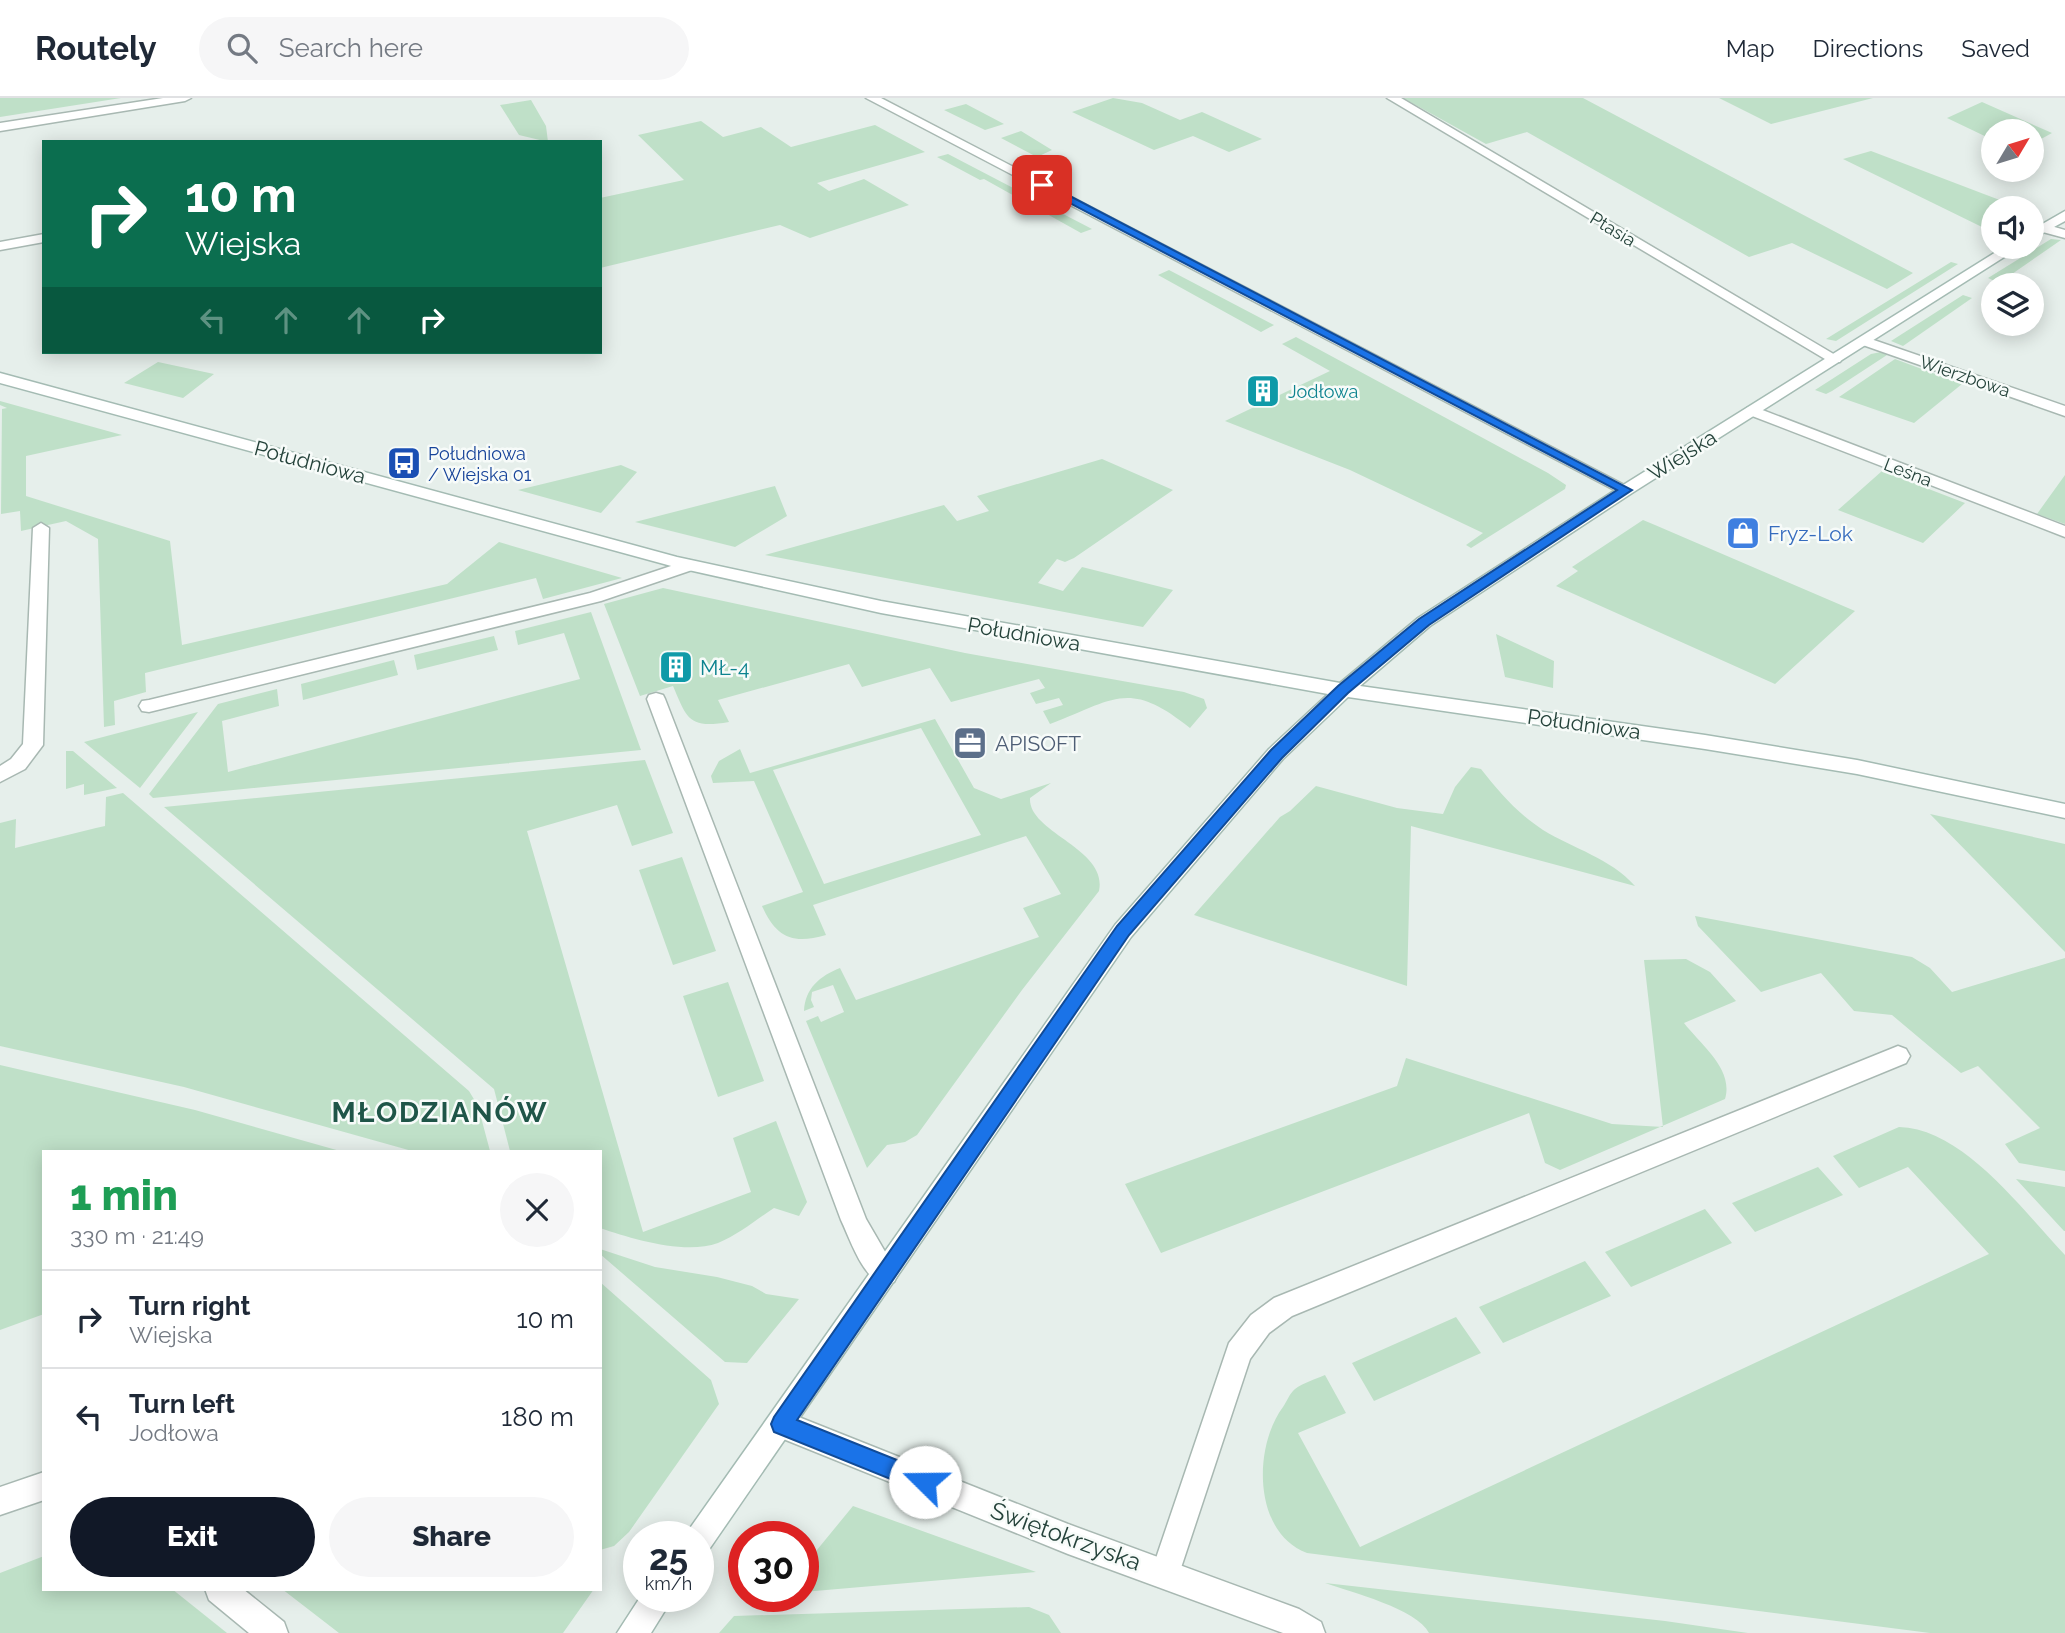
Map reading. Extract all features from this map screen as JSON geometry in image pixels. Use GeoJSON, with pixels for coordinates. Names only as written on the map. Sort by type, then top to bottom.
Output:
{"type":"FeatureCollection","features":[{"type":"Feature","properties":{"kind":"street"},"geometry":{"type":"LineString","coordinates":[[0,127],[185,98]]}},
{"type":"Feature","properties":{"kind":"street"},"geometry":{"type":"LineString","coordinates":[[872,98],[1626,490]]}},
{"type":"Feature","properties":{"kind":"street","name":"Ptasia"},"geometry":{"type":"LineString","coordinates":[[1393,98],[1835,359]]}},
{"type":"Feature","properties":{"kind":"street"},"geometry":{"type":"LineString","coordinates":[[2044,228],[2065,215]]}},
{"type":"Feature","properties":{"kind":"street"},"geometry":{"type":"LineString","coordinates":[[2044,232],[2065,234]]}},
{"type":"Feature","properties":{"kind":"street"},"geometry":{"type":"LineString","coordinates":[[0,246],[42,238]]}},
{"type":"Feature","properties":{"kind":"street","name":"Wiejska"},"geometry":{"type":"LineString","coordinates":[[712,1521],[1123,931],[1276,754],[1343,690],[1424,622],[1626,490],[1993,259]]}},
{"type":"Feature","properties":{"kind":"street","name":"Wierzbowa"},"geometry":{"type":"LineString","coordinates":[[1865,341],[2065,411]]}},
{"type":"Feature","properties":{"kind":"street","name":"Południowa"},"geometry":{"type":"LineString","coordinates":[[0,378],[689,565],[987,627],[1343,690],[1705,742],[1857,767],[2065,811]]}},
{"type":"Feature","properties":{"kind":"street","name":"Leśna"},"geometry":{"type":"LineString","coordinates":[[1752,411],[2065,532]]}},
{"type":"Feature","properties":{"kind":"street"},"geometry":{"type":"LineString","coordinates":[[0,775],[18,764],[33,745],[41,528]]}},
{"type":"Feature","properties":{"kind":"street"},"geometry":{"type":"LineString","coordinates":[[149,706],[595,597],[689,565]]}},
{"type":"Feature","properties":{"kind":"street"},"geometry":{"type":"LineString","coordinates":[[656,699],[854,1220],[866,1246],[885,1274]]}},
{"type":"Feature","properties":{"kind":"street"},"geometry":{"type":"LineString","coordinates":[[1166,1573],[1238,1352],[1260,1324],[1283,1307],[1898,1056]]}},
{"type":"Feature","properties":{"kind":"street","name":"Świętokrzyska"},"geometry":{"type":"LineString","coordinates":[[781,1424],[1068,1539],[1299,1624],[1310,1633]]}},
{"type":"Feature","properties":{"kind":"street"},"geometry":{"type":"LineString","coordinates":[[0,1501],[42,1487]]}},
{"type":"Feature","properties":{"kind":"street"},"geometry":{"type":"LineString","coordinates":[[222,1591],[273,1633]]}},
{"type":"Feature","properties":{"kind":"street"},"geometry":{"type":"LineString","coordinates":[[632,1633],[647,1612]]}},
{"type":"Feature","properties":{"kind":"green space"},"geometry":{"type":"Polygon","coordinates":[[[0,98],[121,98],[0,117],[0,98]]]}},
{"type":"Feature","properties":{"kind":"green space"},"geometry":{"type":"Polygon","coordinates":[[[1113,98],[1142,103],[1180,120],[1202,112],[1262,139],[1229,152],[1193,136],[1154,150],[1072,112],[1113,98]]]}},
{"type":"Feature","properties":{"kind":"green space"},"geometry":{"type":"Polygon","coordinates":[[[1403,98],[1583,98],[1913,273],[1887,289],[1792,243],[1749,257],[1527,132],[1486,144],[1403,98]]]}},
{"type":"Feature","properties":{"kind":"green space"},"geometry":{"type":"Polygon","coordinates":[[[1719,98],[1873,98],[1771,124],[1719,98]]]}},
{"type":"Feature","properties":{"kind":"green space"},"geometry":{"type":"Polygon","coordinates":[[[531,100],[546,126],[548,140],[519,135],[500,105],[531,100]]]}},
{"type":"Feature","properties":{"kind":"green space"},"geometry":{"type":"Polygon","coordinates":[[[1982,102],[2020,119],[1981,119],[1981,134],[1947,118],[1982,102]]]}},
{"type":"Feature","properties":{"kind":"green space"},"geometry":{"type":"Polygon","coordinates":[[[966,104],[1004,124],[985,130],[944,110],[966,104]]]}},
{"type":"Feature","properties":{"kind":"green space"},"geometry":{"type":"Polygon","coordinates":[[[701,121],[723,137],[761,127],[791,147],[875,125],[925,152],[817,183],[829,191],[864,179],[909,205],[810,238],[780,225],[602,268],[602,198],[684,180],[638,135],[701,121]]]}},
{"type":"Feature","properties":{"kind":"green space"},"geometry":{"type":"Polygon","coordinates":[[[2044,129],[2052,133],[2044,137],[2044,129]]]}},
{"type":"Feature","properties":{"kind":"green space"},"geometry":{"type":"Polygon","coordinates":[[[1021,131],[1052,150],[1037,157],[1001,138],[1021,131]]]}},
{"type":"Feature","properties":{"kind":"green space"},"geometry":{"type":"Polygon","coordinates":[[[1871,151],[1989,196],[1981,196],[1981,227],[1843,159],[1871,151]]]}},
{"type":"Feature","properties":{"kind":"green space"},"geometry":{"type":"Polygon","coordinates":[[[948,154],[1092,229],[1081,233],[984,179],[980,180],[937,157],[948,154]]]}},
{"type":"Feature","properties":{"kind":"green space"},"geometry":{"type":"Polygon","coordinates":[[[2051,239],[2061,240],[2044,252],[2044,243],[2051,239]]]}},
{"type":"Feature","properties":{"kind":"green space"},"geometry":{"type":"Polygon","coordinates":[[[2019,259],[2034,259],[2013,273],[1996,273],[2019,259]]]}},
{"type":"Feature","properties":{"kind":"green space"},"geometry":{"type":"Polygon","coordinates":[[[1951,262],[1958,264],[1836,341],[1826,339],[1951,262]]]}},
{"type":"Feature","properties":{"kind":"green space"},"geometry":{"type":"Polygon","coordinates":[[[1169,270],[1274,325],[1261,332],[1158,275],[1169,270]]]}},
{"type":"Feature","properties":{"kind":"green space"},"geometry":{"type":"Polygon","coordinates":[[[1963,295],[1972,298],[1903,346],[1891,341],[1963,295]]]}},
{"type":"Feature","properties":{"kind":"green space"},"geometry":{"type":"Polygon","coordinates":[[[1296,337],[1548,473],[1566,485],[1565,489],[1471,548],[1466,545],[1483,533],[1350,470],[1225,421],[1330,371],[1282,344],[1296,337]]]}},
{"type":"Feature","properties":{"kind":"green space"},"geometry":{"type":"Polygon","coordinates":[[[1881,352],[1887,355],[1832,391],[1826,394],[1815,390],[1871,354],[1881,352]]]}},
{"type":"Feature","properties":{"kind":"green space"},"geometry":{"type":"Polygon","coordinates":[[[1895,359],[1962,384],[1914,423],[1839,397],[1895,359]]]}},
{"type":"Feature","properties":{"kind":"green space"},"geometry":{"type":"Polygon","coordinates":[[[158,362],[214,374],[183,398],[124,383],[158,362]]]}},
{"type":"Feature","properties":{"kind":"green space"},"geometry":{"type":"Polygon","coordinates":[[[0,401],[122,435],[26,456],[26,496],[170,541],[182,645],[447,584],[499,542],[622,578],[543,599],[536,578],[145,673],[146,692],[114,701],[115,725],[104,727],[98,539],[66,521],[21,531],[20,511],[1,514],[2,409],[7,408],[0,405],[0,401]]]}},
{"type":"Feature","properties":{"kind":"green space"},"geometry":{"type":"Polygon","coordinates":[[[1102,459],[1173,490],[1074,558],[1065,562],[1057,559],[1038,583],[1063,591],[1082,567],[1173,590],[1143,627],[765,555],[944,505],[957,521],[989,511],[977,496],[1102,459]]]}},
{"type":"Feature","properties":{"kind":"green space"},"geometry":{"type":"Polygon","coordinates":[[[621,465],[637,472],[601,513],[518,490],[621,465]]]}},
{"type":"Feature","properties":{"kind":"green space"},"geometry":{"type":"Polygon","coordinates":[[[1882,471],[1965,503],[1923,543],[1838,510],[1882,471]]]}},
{"type":"Feature","properties":{"kind":"green space"},"geometry":{"type":"Polygon","coordinates":[[[2065,475],[2065,524],[2037,514],[2065,475]]]}},
{"type":"Feature","properties":{"kind":"green space"},"geometry":{"type":"Polygon","coordinates":[[[775,486],[787,516],[735,547],[635,522],[775,486]]]}},
{"type":"Feature","properties":{"kind":"green space"},"geometry":{"type":"Polygon","coordinates":[[[1643,520],[1855,611],[1775,684],[1556,586],[1578,571],[1572,567],[1643,520]]]}},
{"type":"Feature","properties":{"kind":"green space"},"geometry":{"type":"Polygon","coordinates":[[[663,588],[965,653],[1184,692],[1204,699],[1207,708],[1190,728],[1152,703],[1122,698],[1107,701],[1050,724],[1043,711],[1063,705],[1059,698],[1036,704],[1030,693],[1045,688],[1039,679],[951,702],[930,668],[862,687],[849,664],[718,700],[729,722],[705,724],[686,714],[673,686],[640,696],[604,604],[663,588]]]}},
{"type":"Feature","properties":{"kind":"green space"},"geometry":{"type":"Polygon","coordinates":[[[591,612],[641,750],[153,798],[149,794],[218,704],[277,689],[279,706],[222,721],[228,772],[580,679],[564,633],[518,645],[515,631],[591,612]]]}},
{"type":"Feature","properties":{"kind":"green space"},"geometry":{"type":"Polygon","coordinates":[[[1496,634],[1554,661],[1553,688],[1505,677],[1496,634]]]}},
{"type":"Feature","properties":{"kind":"green space"},"geometry":{"type":"Polygon","coordinates":[[[494,636],[498,650],[417,670],[414,655],[494,636]]]}},
{"type":"Feature","properties":{"kind":"green space"},"geometry":{"type":"Polygon","coordinates":[[[394,660],[398,675],[303,700],[301,684],[394,660]]]}},
{"type":"Feature","properties":{"kind":"green space"},"geometry":{"type":"Polygon","coordinates":[[[198,712],[140,788],[84,742],[198,712]]]}},
{"type":"Feature","properties":{"kind":"green space"},"geometry":{"type":"Polygon","coordinates":[[[935,719],[974,788],[1001,799],[1051,783],[1030,798],[1033,810],[1041,821],[1092,863],[1099,876],[1099,891],[1022,990],[917,1135],[905,1142],[887,1145],[867,1168],[806,1021],[818,1016],[821,1022],[844,1012],[833,985],[812,992],[814,1007],[804,1011],[811,989],[820,979],[840,968],[856,1000],[1039,937],[1023,908],[1061,894],[1026,836],[813,905],[826,935],[804,939],[786,936],[773,925],[762,906],[803,892],[754,781],[713,783],[711,776],[719,761],[740,749],[750,773],[935,719]],[[921,728],[773,770],[824,884],[981,835],[921,728]]]}},
{"type":"Feature","properties":{"kind":"green space"},"geometry":{"type":"Polygon","coordinates":[[[66,751],[73,751],[117,788],[84,795],[84,784],[66,789],[66,751]]]}},
{"type":"Feature","properties":{"kind":"green space"},"geometry":{"type":"Polygon","coordinates":[[[645,760],[673,833],[632,846],[617,805],[527,831],[643,1232],[751,1192],[733,1138],[776,1121],[807,1202],[799,1216],[774,1208],[718,1243],[690,1247],[659,1244],[602,1229],[602,1150],[510,1150],[494,1089],[164,807],[645,760]]]}},
{"type":"Feature","properties":{"kind":"green space"},"geometry":{"type":"Polygon","coordinates":[[[1471,767],[1481,769],[1509,802],[1534,824],[1603,861],[1635,886],[1411,826],[1407,986],[1194,915],[1280,817],[1316,786],[1397,808],[1443,814],[1455,787],[1471,767]]]}},
{"type":"Feature","properties":{"kind":"green space"},"geometry":{"type":"Polygon","coordinates":[[[123,793],[469,1091],[478,1106],[490,1150],[408,1150],[184,1087],[0,1046],[0,823],[16,819],[15,848],[105,826],[106,797],[123,793]]]}},
{"type":"Feature","properties":{"kind":"green space"},"geometry":{"type":"Polygon","coordinates":[[[1930,814],[2065,844],[2065,952],[1930,814]]]}},
{"type":"Feature","properties":{"kind":"green space"},"geometry":{"type":"Polygon","coordinates":[[[682,857],[716,951],[673,965],[639,870],[682,857]]]}},
{"type":"Feature","properties":{"kind":"green space"},"geometry":{"type":"Polygon","coordinates":[[[1695,916],[1912,957],[1930,968],[1952,992],[2065,958],[2065,1171],[2019,1163],[2005,1144],[2040,1128],[1978,1066],[1961,1073],[1892,1015],[1854,1011],[1821,973],[1761,992],[1698,926],[1695,916]]]}},
{"type":"Feature","properties":{"kind":"green space"},"geometry":{"type":"Polygon","coordinates":[[[1686,959],[1710,972],[1736,1001],[1684,1023],[1714,1058],[1725,1078],[1727,1088],[1725,1099],[1663,1126],[1644,960],[1686,959]]]}},
{"type":"Feature","properties":{"kind":"green space"},"geometry":{"type":"Polygon","coordinates":[[[728,982],[764,1081],[718,1097],[683,996],[728,982]]]}},
{"type":"Feature","properties":{"kind":"green space"},"geometry":{"type":"Polygon","coordinates":[[[1406,1058],[1612,1124],[1660,1127],[1560,1170],[1545,1163],[1529,1113],[1161,1253],[1125,1184],[1397,1086],[1406,1058]]]}},
{"type":"Feature","properties":{"kind":"green space"},"geometry":{"type":"Polygon","coordinates":[[[0,1065],[195,1110],[336,1150],[42,1150],[42,1315],[0,1330],[0,1065]]]}},
{"type":"Feature","properties":{"kind":"green space"},"geometry":{"type":"Polygon","coordinates":[[[1899,1127],[1923,1131],[1946,1141],[1969,1156],[2011,1195],[2065,1255],[2065,1633],[1930,1633],[1307,1553],[1289,1543],[1276,1527],[1268,1509],[1264,1488],[1266,1444],[1273,1424],[1293,1391],[1325,1375],[1346,1413],[1298,1433],[1360,1547],[1989,1254],[1908,1167],[1859,1188],[1833,1156],[1899,1127]]]}},
{"type":"Feature","properties":{"kind":"green space"},"geometry":{"type":"Polygon","coordinates":[[[1818,1167],[1843,1195],[1755,1232],[1732,1203],[1818,1167]]]}},
{"type":"Feature","properties":{"kind":"green space"},"geometry":{"type":"Polygon","coordinates":[[[2016,1179],[2065,1187],[2065,1231],[2064,1231],[2016,1179]]]}},
{"type":"Feature","properties":{"kind":"green space"},"geometry":{"type":"Polygon","coordinates":[[[1705,1209],[1732,1243],[1631,1287],[1605,1252],[1705,1209]]]}},
{"type":"Feature","properties":{"kind":"green space"},"geometry":{"type":"Polygon","coordinates":[[[602,1250],[655,1267],[717,1277],[752,1286],[766,1294],[799,1299],[747,1363],[725,1362],[602,1256],[602,1250]]]}},
{"type":"Feature","properties":{"kind":"green space"},"geometry":{"type":"Polygon","coordinates":[[[1585,1261],[1611,1296],[1503,1343],[1479,1307],[1585,1261]]]}},
{"type":"Feature","properties":{"kind":"green space"},"geometry":{"type":"Polygon","coordinates":[[[602,1284],[711,1380],[719,1404],[637,1521],[623,1521],[623,1538],[614,1546],[602,1549],[602,1284]]]}},
{"type":"Feature","properties":{"kind":"green space"},"geometry":{"type":"Polygon","coordinates":[[[1456,1317],[1481,1353],[1374,1401],[1352,1363],[1456,1317]]]}},
{"type":"Feature","properties":{"kind":"green space"},"geometry":{"type":"Polygon","coordinates":[[[853,1506],[1036,1572],[819,1591],[819,1547],[853,1506]]]}},
{"type":"Feature","properties":{"kind":"green space"},"geometry":{"type":"Polygon","coordinates":[[[42,1557],[42,1591],[174,1591],[227,1633],[0,1633],[0,1573],[42,1557]]]}},
{"type":"Feature","properties":{"kind":"green space"},"geometry":{"type":"Polygon","coordinates":[[[1325,1583],[1665,1621],[1748,1633],[1429,1633],[1422,1624],[1398,1609],[1325,1583]]]}},
{"type":"Feature","properties":{"kind":"green space"},"geometry":{"type":"Polygon","coordinates":[[[285,1591],[593,1591],[563,1633],[339,1633],[285,1591]]]}},
{"type":"Feature","properties":{"kind":"green space"},"geometry":{"type":"Polygon","coordinates":[[[1029,1607],[1049,1615],[1061,1633],[719,1633],[734,1616],[1029,1607]]]}},
{"type":"Feature","properties":{"kind":"place","name":"Jodłowa"},"geometry":{"type":"Point","coordinates":[1263,391]}},
{"type":"Feature","properties":{"kind":"place","name":"Południowa / Wiejska 01"},"geometry":{"type":"Point","coordinates":[404,463]}},
{"type":"Feature","properties":{"kind":"place","name":"Fryz-Lok"},"geometry":{"type":"Point","coordinates":[1743,533]}},
{"type":"Feature","properties":{"kind":"place","name":"MŁ-4"},"geometry":{"type":"Point","coordinates":[676,667]}},
{"type":"Feature","properties":{"kind":"place","name":"APISOFT"},"geometry":{"type":"Point","coordinates":[970,743]}},
{"type":"Feature","properties":{"kind":"district","name":"MŁODZIANÓW"},"geometry":{"type":"Point","coordinates":[440,1112]}},
{"type":"Feature","properties":{"kind":"route"},"geometry":{"type":"LineString","coordinates":[[925,1482],[781,1424],[1123,931],[1276,754],[1343,690],[1424,622],[1626,490],[1042,185]]}}]}
